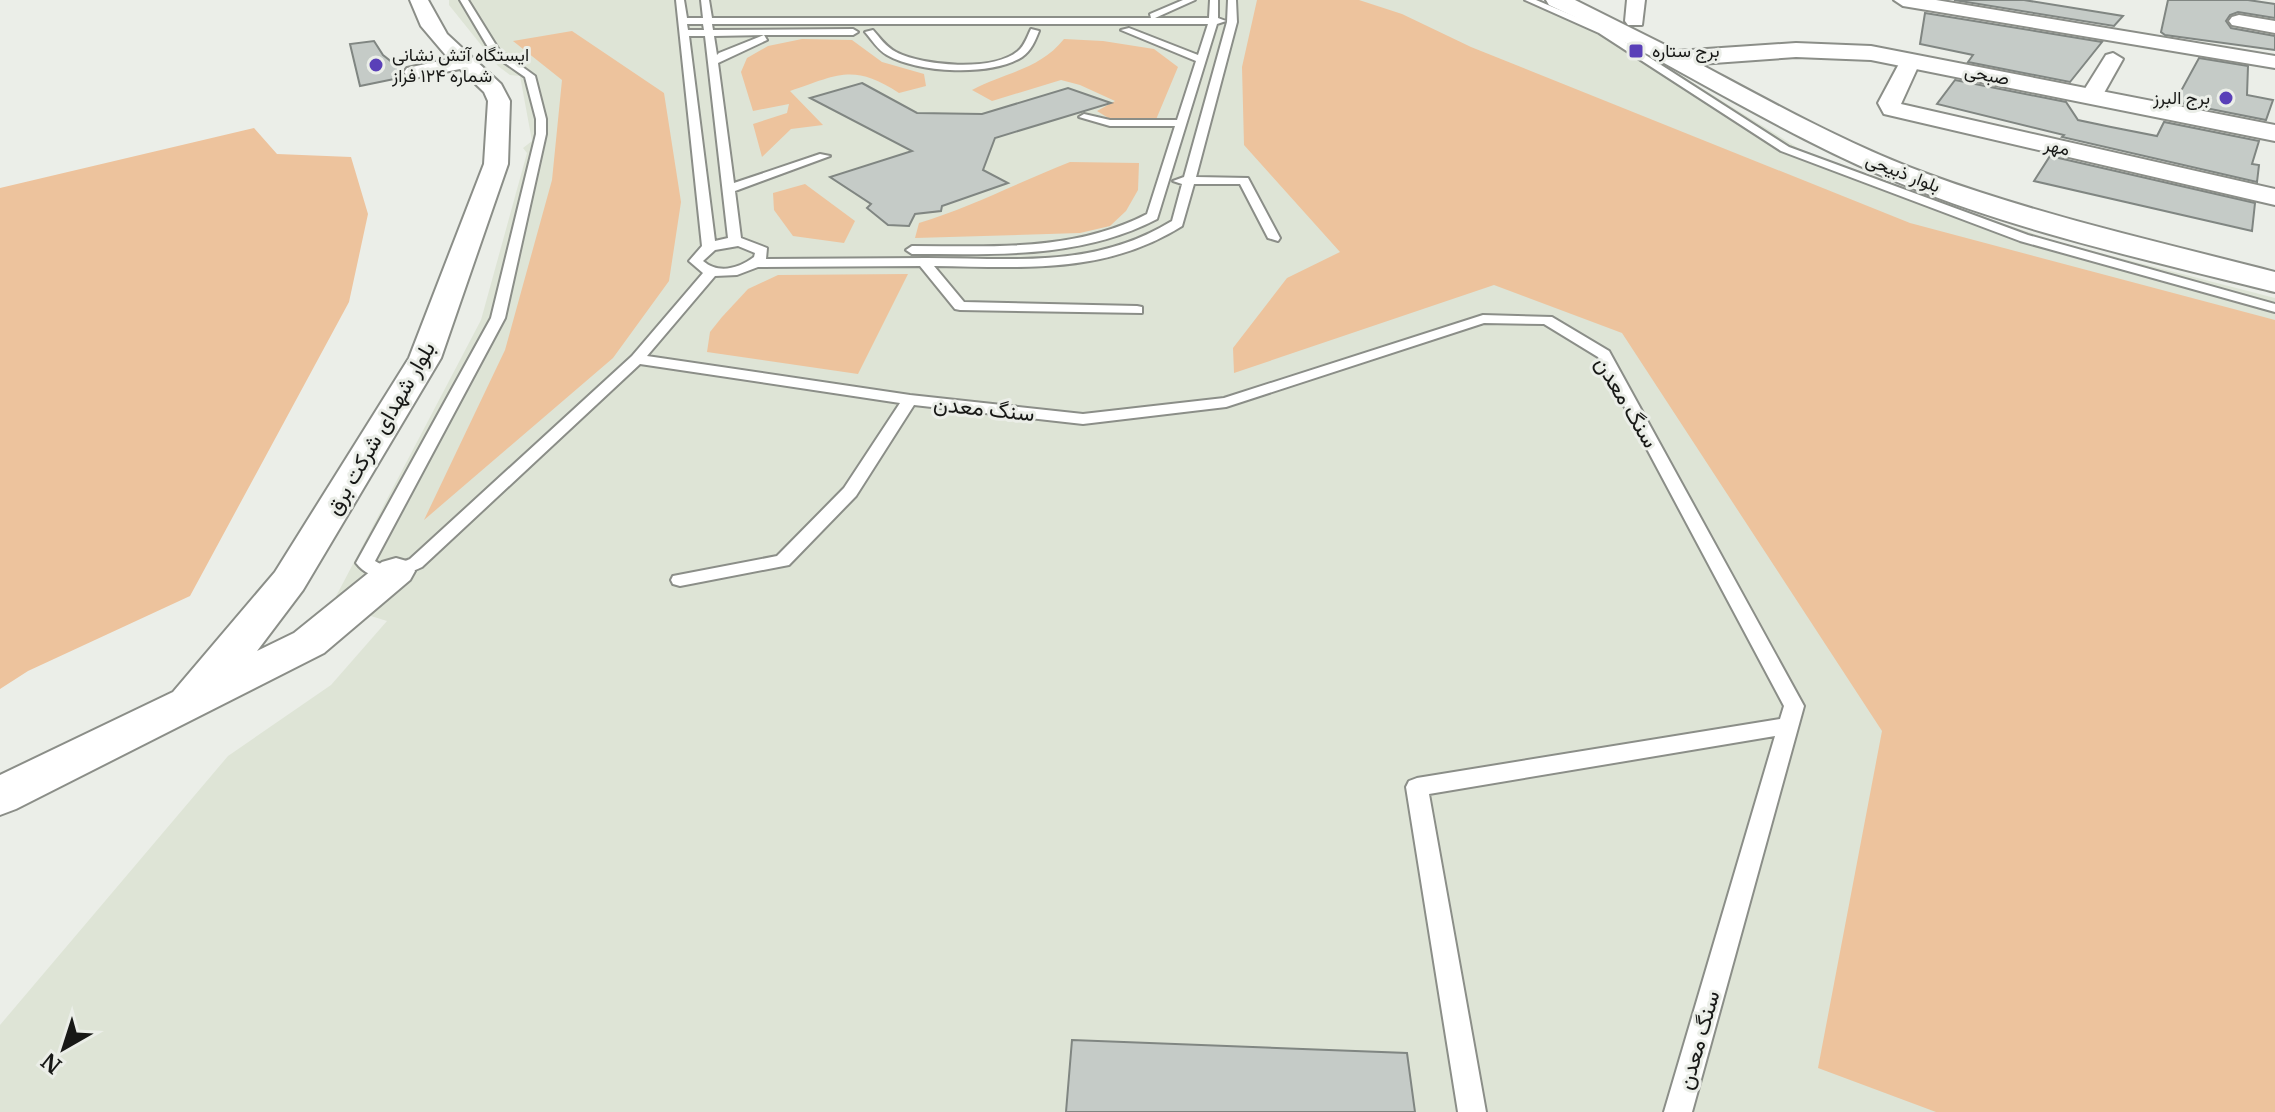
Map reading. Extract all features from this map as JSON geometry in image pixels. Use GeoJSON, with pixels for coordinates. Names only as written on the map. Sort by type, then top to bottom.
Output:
{"type":"FeatureCollection","features":[{"type":"Feature","properties":{"kind":"main road","name":"بلوار ذبیحی"},"geometry":{"type":"LineString","coordinates":[[1557,0],[1825,124],[1937,172],[2027,202],[2275,266]]}},
{"type":"Feature","properties":{"kind":"main road","name":"بلوار ذبیحی"},"geometry":{"type":"LineString","coordinates":[[1586,0],[1636,11],[1683,58],[1799,128],[1917,180],[2027,217],[2275,282]]}},
{"type":"Feature","properties":{"kind":"main road","name":"صبحی"},"geometry":{"type":"LineString","coordinates":[[1683,58],[1832,50],[1911,60],[2275,133]]}},
{"type":"Feature","properties":{"kind":"street","name":"بلوار شهدای شرکت برق"},"geometry":{"type":"LineString","coordinates":[[186,705],[234,651],[289,581],[425,358],[496,164],[499,101],[493,89],[432,30],[419,0]]}},
{"type":"Feature","properties":{"kind":"street"},"geometry":{"type":"LineString","coordinates":[[1903,0],[2275,62]]}},
{"type":"Feature","properties":{"kind":"street"},"geometry":{"type":"LineString","coordinates":[[2239,21],[2275,27]]}},
{"type":"Feature","properties":{"kind":"street"},"geometry":{"type":"LineString","coordinates":[[2092,95],[2113,59]]}},
{"type":"Feature","properties":{"kind":"street","name":"مهر"},"geometry":{"type":"LineString","coordinates":[[1911,60],[1889,103],[1892,109],[2275,197]]}},
{"type":"Feature","properties":{"kind":"street"},"geometry":{"type":"LineString","coordinates":[[414,72],[466,62]]}},
{"type":"Feature","properties":{"kind":"street"},"geometry":{"type":"LineString","coordinates":[[0,796],[309,643],[396,571]]}},
{"type":"Feature","properties":{"kind":"lane"},"geometry":{"type":"LineString","coordinates":[[464,0],[495,52],[530,76],[541,119],[541,134],[498,318],[365,563],[374,570],[396,571],[416,563],[637,359],[711,272]]}},
{"type":"Feature","properties":{"kind":"lane"},"geometry":{"type":"LineString","coordinates":[[680,0],[709,247]]}},
{"type":"Feature","properties":{"kind":"lane"},"geometry":{"type":"LineString","coordinates":[[705,0],[735,242]]}},
{"type":"Feature","properties":{"kind":"lane"},"geometry":{"type":"LineString","coordinates":[[1137,21],[1191,0]]}},
{"type":"Feature","properties":{"kind":"lane"},"geometry":{"type":"LineString","coordinates":[[925,256],[1059,247],[1110,237],[1134,228],[1153,216],[1212,25],[1214,0]]}},
{"type":"Feature","properties":{"kind":"lane"},"geometry":{"type":"LineString","coordinates":[[759,257],[753,244],[735,242],[709,247],[696,261],[703,270],[731,272],[759,257],[925,256],[1077,260],[1131,249],[1159,238],[1178,223],[1231,26],[1232,0]]}},
{"type":"Feature","properties":{"kind":"lane"},"geometry":{"type":"LineString","coordinates":[[1529,0],[1602,31],[1785,149],[2024,238],[2275,308]]}},
{"type":"Feature","properties":{"kind":"lane"},"geometry":{"type":"LineString","coordinates":[[683,27],[707,20],[1137,21],[1231,26]]}},
{"type":"Feature","properties":{"kind":"lane"},"geometry":{"type":"LineString","coordinates":[[683,27],[710,33],[779,33],[1126,30],[1212,25]]}},
{"type":"Feature","properties":{"kind":"lane"},"geometry":{"type":"LineString","coordinates":[[1126,30],[1201,60]]}},
{"type":"Feature","properties":{"kind":"lane"},"geometry":{"type":"LineString","coordinates":[[870,32],[889,53],[925,65],[947,66],[1000,63],[1018,56],[1029,46],[1034,31]]}},
{"type":"Feature","properties":{"kind":"lane"},"geometry":{"type":"LineString","coordinates":[[713,62],[737,47],[779,33]]}},
{"type":"Feature","properties":{"kind":"lane"},"geometry":{"type":"LineString","coordinates":[[1084,117],[1110,123],[1182,123]]}},
{"type":"Feature","properties":{"kind":"lane"},"geometry":{"type":"LineString","coordinates":[[729,189],[824,156]]}},
{"type":"Feature","properties":{"kind":"lane"},"geometry":{"type":"LineString","coordinates":[[1165,180],[1244,180],[1274,238]]}},
{"type":"Feature","properties":{"kind":"lane"},"geometry":{"type":"LineString","coordinates":[[925,256],[960,306],[1137,310]]}},
{"type":"Feature","properties":{"kind":"lane","name":"سنگ معدن"},"geometry":{"type":"LineString","coordinates":[[637,359],[910,400],[1083,419],[1226,402],[1483,319],[1547,320],[1604,354],[1794,706],[1678,1112]]}},
{"type":"Feature","properties":{"kind":"lane","name":"سنگ معدن"},"geometry":{"type":"LineString","coordinates":[[680,580],[783,561],[850,492],[910,400]]}},
{"type":"Feature","properties":{"kind":"lane"},"geometry":{"type":"LineString","coordinates":[[1472,1112],[1417,787],[1788,726]]}},
{"type":"Feature","properties":{"kind":"shaded area"},"geometry":{"type":"Polygon","coordinates":[[[449,0],[1540,0],[1632,45],[1798,148],[1906,192],[2062,243],[2275,298],[2275,1112],[0,1112],[0,1025],[228,756],[331,685],[387,621],[332,604],[481,320],[527,153],[523,148],[532,141],[520,76],[510,75],[498,66],[449,5],[449,0]]]}},
{"type":"Feature","properties":{"kind":"shaded area"},"geometry":{"type":"Polygon","coordinates":[[[1257,0],[1359,0],[1402,14],[1471,47],[1910,223],[2275,320],[2275,1112],[1936,1112],[1818,1068],[1882,731],[1622,333],[1494,285],[1234,373],[1233,348],[1287,278],[1340,252],[1244,145],[1242,67],[1257,0]]]}},
{"type":"Feature","properties":{"kind":"shaded area"},"geometry":{"type":"Polygon","coordinates":[[[572,31],[664,93],[681,202],[669,281],[613,358],[424,520],[505,350],[552,180],[562,80],[513,41],[572,31]]]}},
{"type":"Feature","properties":{"kind":"shaded area"},"geometry":{"type":"Polygon","coordinates":[[[802,39],[852,40],[882,62],[924,74],[926,86],[899,93],[869,78],[845,75],[790,91],[823,125],[791,129],[762,157],[753,124],[787,113],[789,104],[753,111],[741,72],[747,58],[768,46],[802,39]]]}},
{"type":"Feature","properties":{"kind":"shaded area"},"geometry":{"type":"Polygon","coordinates":[[[1064,39],[1154,49],[1178,67],[1155,122],[1110,119],[1097,111],[1115,101],[1061,80],[992,101],[972,90],[1044,58],[1064,39]]]}},
{"type":"Feature","properties":{"kind":"shaded area"},"geometry":{"type":"Polygon","coordinates":[[[254,128],[277,154],[351,157],[368,214],[349,302],[190,596],[28,671],[0,689],[0,188],[254,128]]]}},
{"type":"Feature","properties":{"kind":"shaded area"},"geometry":{"type":"Polygon","coordinates":[[[1070,162],[1139,163],[1138,190],[1126,211],[1110,226],[1080,233],[915,238],[919,223],[1070,162]]]}},
{"type":"Feature","properties":{"kind":"shaded area"},"geometry":{"type":"Polygon","coordinates":[[[805,184],[855,221],[844,243],[793,236],[774,210],[773,193],[805,184]]]}},
{"type":"Feature","properties":{"kind":"shaded area"},"geometry":{"type":"Polygon","coordinates":[[[908,274],[858,374],[707,352],[710,332],[722,317],[748,289],[778,275],[908,274]]]}},
{"type":"Feature","properties":{"kind":"building"},"geometry":{"type":"Polygon","coordinates":[[[1954,0],[2024,0],[2123,16],[2114,26],[1954,0]]]}},
{"type":"Feature","properties":{"kind":"building"},"geometry":{"type":"Polygon","coordinates":[[[2168,0],[2248,0],[2275,4],[2275,18],[2238,12],[2226,21],[2231,28],[2275,36],[2275,50],[2165,35],[2161,32],[2168,0]]]}},
{"type":"Feature","properties":{"kind":"building"},"geometry":{"type":"Polygon","coordinates":[[[1925,13],[2102,42],[2070,82],[1968,62],[1973,55],[1920,44],[1925,13]]]}},
{"type":"Feature","properties":{"kind":"building","name":"ایستگاه آتش نشانی شماره ۱۲۴ فراز"},"geometry":{"type":"Polygon","coordinates":[[[374,41],[383,55],[402,70],[404,77],[360,86],[350,44],[374,41]]]}},
{"type":"Feature","properties":{"kind":"building"},"geometry":{"type":"Polygon","coordinates":[[[2199,58],[2248,66],[2247,95],[2273,100],[2266,120],[2175,102],[2199,58]]]}},
{"type":"Feature","properties":{"kind":"building"},"geometry":{"type":"Polygon","coordinates":[[[1955,80],[2066,102],[2078,120],[2111,127],[2157,136],[2164,122],[2259,141],[2252,164],[2259,165],[2257,182],[2062,137],[2064,135],[1937,104],[1955,80]]]}},
{"type":"Feature","properties":{"kind":"building"},"geometry":{"type":"Polygon","coordinates":[[[862,83],[917,113],[982,114],[1068,88],[1111,103],[995,138],[983,170],[1008,183],[942,206],[941,211],[915,214],[909,226],[888,225],[867,208],[871,204],[830,177],[912,151],[810,98],[862,83]]]}},
{"type":"Feature","properties":{"kind":"building"},"geometry":{"type":"Polygon","coordinates":[[[2050,156],[2255,203],[2252,231],[2034,181],[2050,156]]]}},
{"type":"Feature","properties":{"kind":"building"},"geometry":{"type":"Polygon","coordinates":[[[1072,1040],[1407,1053],[1415,1112],[1066,1112],[1072,1040]]]}},
{"type":"Feature","properties":{"kind":"place","name":"برج ستاره"},"geometry":{"type":"Point","coordinates":[1636,51]}},
{"type":"Feature","properties":{"kind":"place","name":"ایستگاه آتش نشانی شماره ۱۲۴ فراز"},"geometry":{"type":"Point","coordinates":[376,65]}},
{"type":"Feature","properties":{"kind":"place","name":"برج البرز"},"geometry":{"type":"Point","coordinates":[2226,98]}}]}
